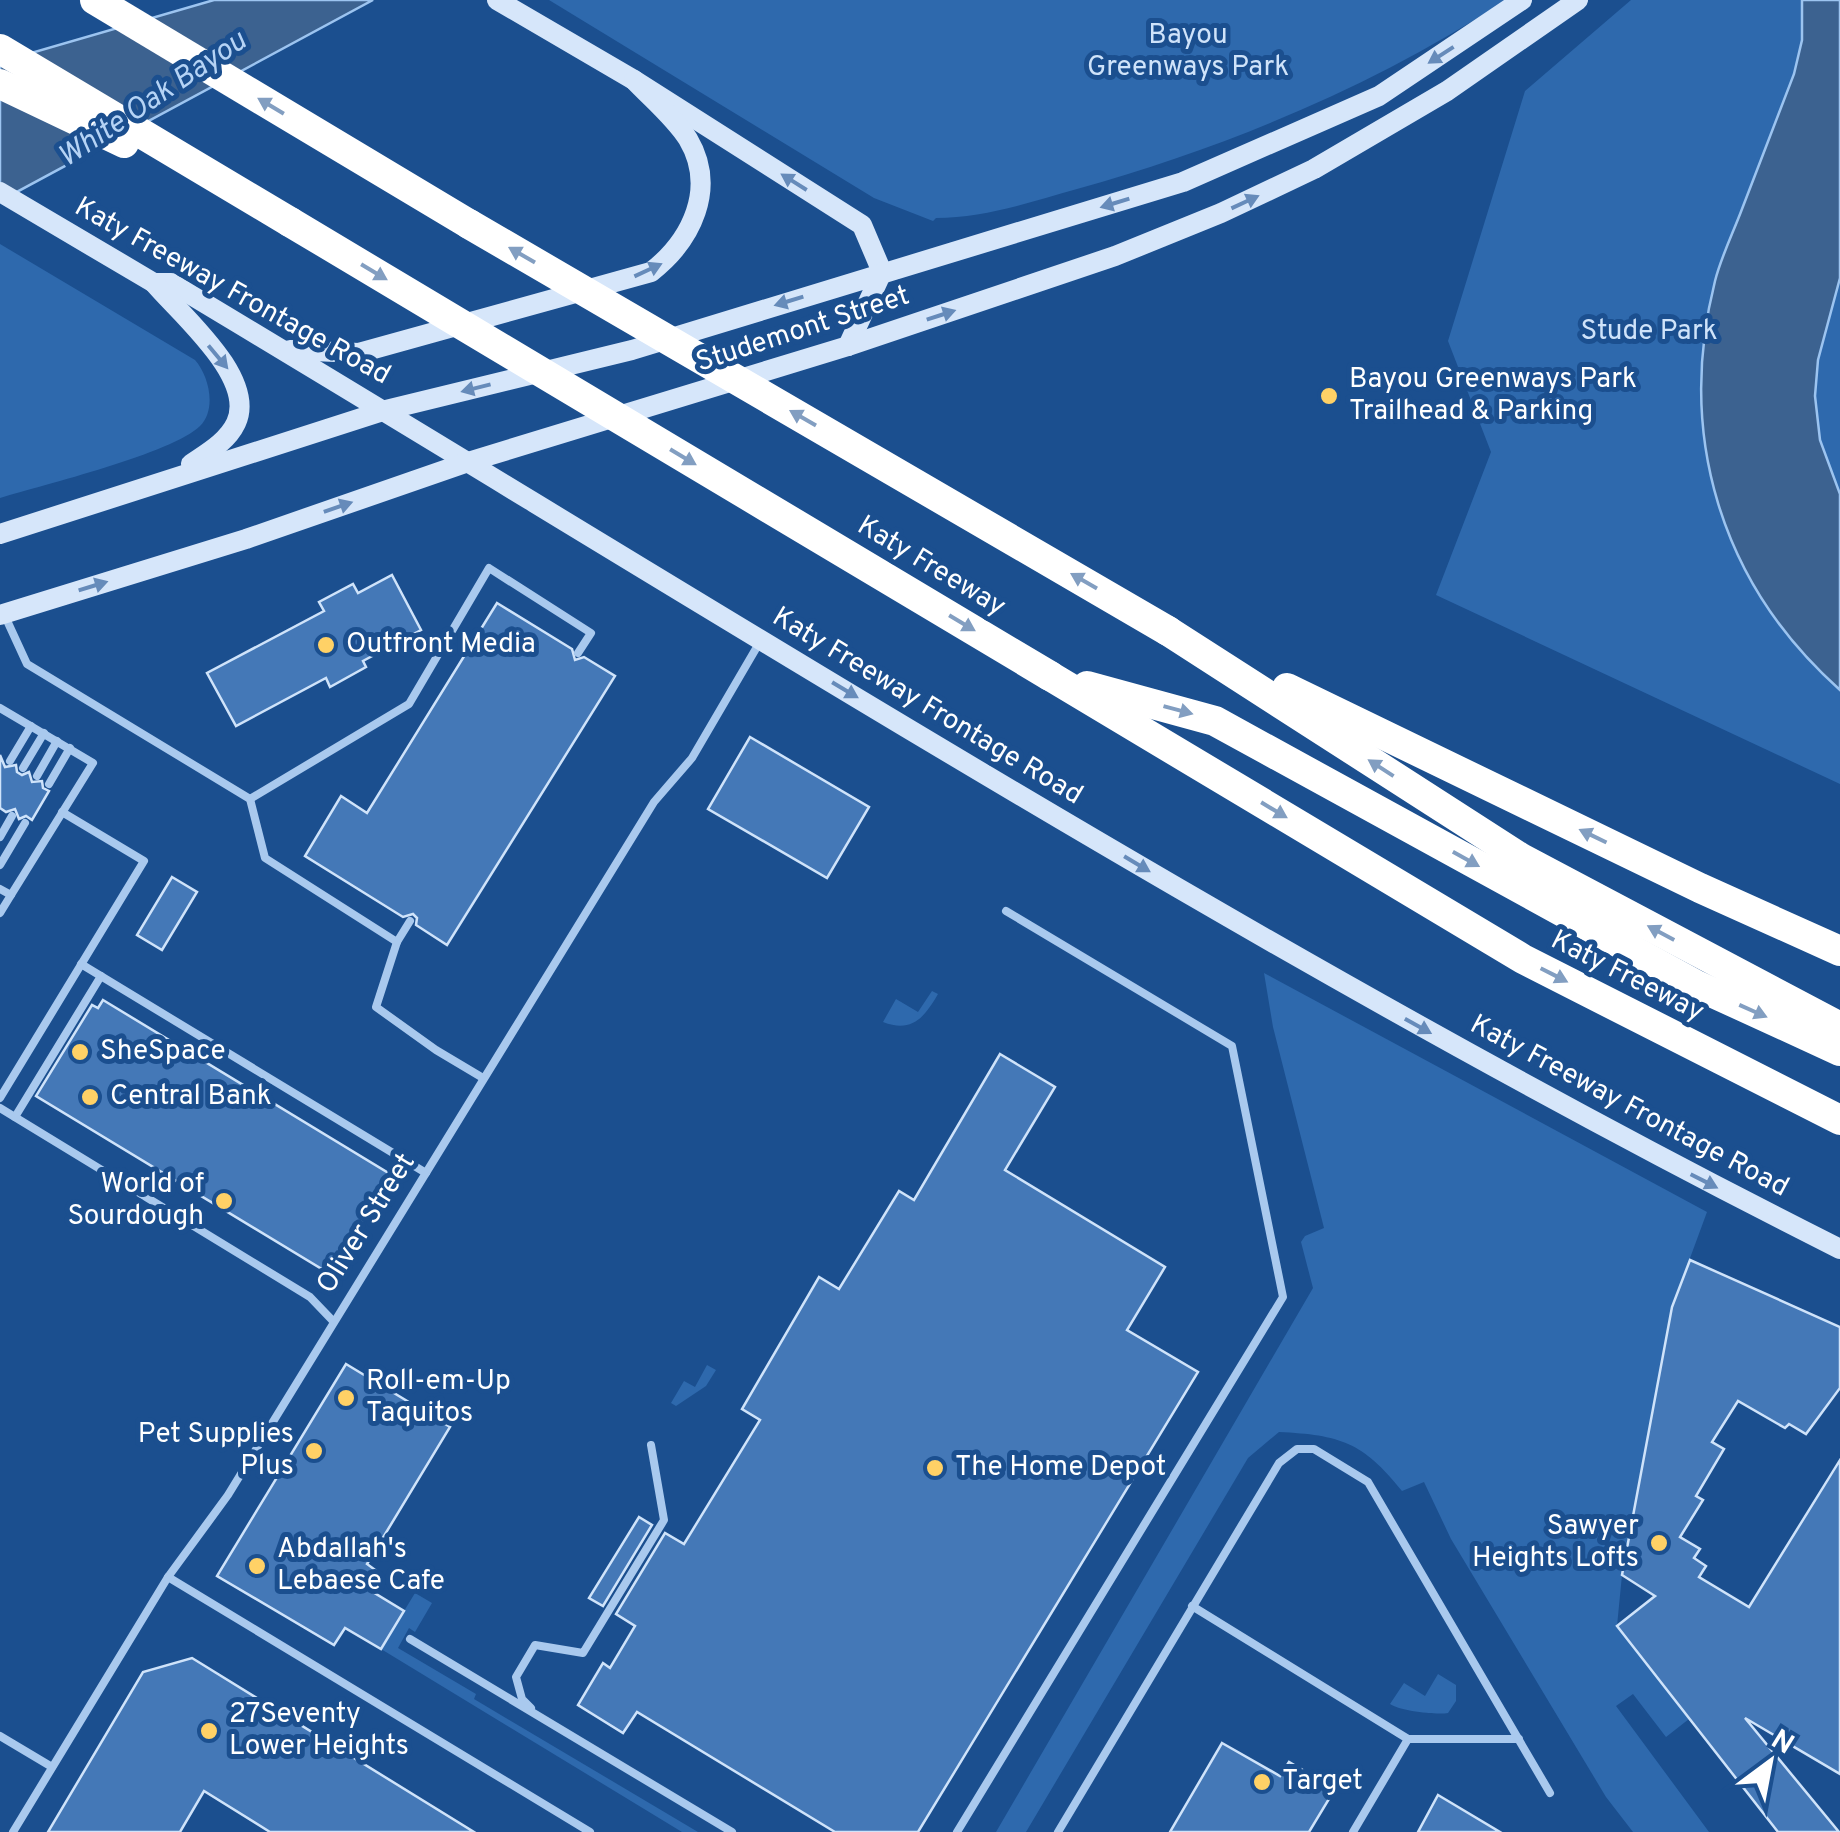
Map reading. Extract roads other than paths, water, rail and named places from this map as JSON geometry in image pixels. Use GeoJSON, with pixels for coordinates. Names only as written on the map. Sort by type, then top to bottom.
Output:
{"type":"FeatureCollection","features":[{"type":"Feature","properties":{"kind":"highway"},"geometry":{"type":"LineString","coordinates":[[95,0],[370,166],[1168,630],[1521,858],[1840,1027]]}},
{"type":"Feature","properties":{"kind":"highway","name":"Katy Freeway"},"geometry":{"type":"LineString","coordinates":[[0,49],[1523,959],[1840,1120]]}},
{"type":"Feature","properties":{"kind":"highway"},"geometry":{"type":"LineString","coordinates":[[0,84],[290,222]]}},
{"type":"Feature","properties":{"kind":"highway"},"geometry":{"type":"LineString","coordinates":[[1168,630],[1700,888],[1840,951]]}},
{"type":"Feature","properties":{"kind":"highway"},"geometry":{"type":"LineString","coordinates":[[1050,676],[1215,720],[1696,985],[1840,1050]]}},
{"type":"Feature","properties":{"kind":"main road"},"geometry":{"type":"LineString","coordinates":[[498,0],[634,80],[862,224],[882,272],[848,346]]}},
{"type":"Feature","properties":{"kind":"main road","name":"Studemont Street"},"geometry":{"type":"LineString","coordinates":[[0,534],[386,410],[632,350],[1183,182],[1379,96],[1522,0]]}},
{"type":"Feature","properties":{"kind":"main road","name":"Studemont Street"},"geometry":{"type":"LineString","coordinates":[[2,615],[246,539],[468,462],[848,346],[1115,256],[1314,170],[1447,92],[1578,0]]}},
{"type":"Feature","properties":{"kind":"main road"},"geometry":{"type":"LineString","coordinates":[[282,350],[358,352],[651,272],[679,246],[692,226],[699,202],[700,172],[686,136],[634,80]]}},
{"type":"Feature","properties":{"kind":"main road","name":"Katy Freeway Frontage Road"},"geometry":{"type":"LineString","coordinates":[[0,192],[154,284],[171,283],[386,410],[1237,924],[1662,1160],[1840,1249]]}},
{"type":"Feature","properties":{"kind":"main road"},"geometry":{"type":"LineString","coordinates":[[154,284],[228,366],[240,394],[238,418],[224,439],[174,476]]}},
{"type":"Feature","properties":{"kind":"lane"},"geometry":{"type":"LineString","coordinates":[[250,800],[409,704],[488,568],[591,633],[578,653]]}},
{"type":"Feature","properties":{"kind":"lane"},"geometry":{"type":"LineString","coordinates":[[2,615],[28,664],[250,800],[264,858],[396,942]]}},
{"type":"Feature","properties":{"kind":"lane","name":"Oliver Street"},"geometry":{"type":"LineString","coordinates":[[12,1832],[168,1577],[228,1495],[654,802],[692,758],[761,640]]}},
{"type":"Feature","properties":{"kind":"lane"},"geometry":{"type":"LineString","coordinates":[[0,708],[93,762],[0,914]]}},
{"type":"Feature","properties":{"kind":"lane"},"geometry":{"type":"LineString","coordinates":[[10,761],[31,726]]}},
{"type":"Feature","properties":{"kind":"lane"},"geometry":{"type":"LineString","coordinates":[[23,768],[44,733]]}},
{"type":"Feature","properties":{"kind":"lane"},"geometry":{"type":"LineString","coordinates":[[36,776],[58,741]]}},
{"type":"Feature","properties":{"kind":"lane"},"geometry":{"type":"LineString","coordinates":[[49,784],[70,748]]}},
{"type":"Feature","properties":{"kind":"lane"},"geometry":{"type":"LineString","coordinates":[[0,1098],[144,861],[62,812]]}},
{"type":"Feature","properties":{"kind":"lane"},"geometry":{"type":"LineString","coordinates":[[0,837],[12,816]]}},
{"type":"Feature","properties":{"kind":"lane"},"geometry":{"type":"LineString","coordinates":[[0,866],[24,823]]}},
{"type":"Feature","properties":{"kind":"lane"},"geometry":{"type":"LineString","coordinates":[[0,889],[11,895]]}},
{"type":"Feature","properties":{"kind":"lane"},"geometry":{"type":"LineString","coordinates":[[957,1832],[1283,1297],[1232,1046],[1006,911]]}},
{"type":"Feature","properties":{"kind":"lane"},"geometry":{"type":"LineString","coordinates":[[410,921],[396,942],[376,1007],[484,1078]]}},
{"type":"Feature","properties":{"kind":"lane"},"geometry":{"type":"LineString","coordinates":[[81,964],[426,1172]]}},
{"type":"Feature","properties":{"kind":"lane"},"geometry":{"type":"LineString","coordinates":[[15,1117],[102,976]]}},
{"type":"Feature","properties":{"kind":"lane"},"geometry":{"type":"LineString","coordinates":[[0,1108],[310,1297],[333,1321]]}},
{"type":"Feature","properties":{"kind":"lane"},"geometry":{"type":"LineString","coordinates":[[541,1718],[522,1699],[516,1677],[535,1645],[584,1653],[664,1520],[651,1445]]}},
{"type":"Feature","properties":{"kind":"lane"},"geometry":{"type":"LineString","coordinates":[[1058,1832],[1279,1463],[1297,1449],[1314,1449],[1368,1482],[1550,1792]]}},
{"type":"Feature","properties":{"kind":"lane"},"geometry":{"type":"LineString","coordinates":[[168,1577],[590,1832]]}},
{"type":"Feature","properties":{"kind":"lane"},"geometry":{"type":"LineString","coordinates":[[1192,1606],[1408,1738],[1519,1739]]}},
{"type":"Feature","properties":{"kind":"lane"},"geometry":{"type":"LineString","coordinates":[[410,1639],[732,1832]]}},
{"type":"Feature","properties":{"kind":"lane"},"geometry":{"type":"LineString","coordinates":[[0,1736],[52,1767]]}},
{"type":"Feature","properties":{"kind":"lane"},"geometry":{"type":"LineString","coordinates":[[1353,1832],[1408,1738]]}},
{"type":"Feature","properties":{"kind":"water","name":"White Oak Bayou"},"geometry":{"type":"Polygon","coordinates":[[[214,0],[373,0],[0,201],[0,62],[214,0]]]}},
{"type":"Feature","properties":{"kind":"water"},"geometry":{"type":"Polygon","coordinates":[[[1802,0],[1840,0],[1840,278],[1818,360],[1815,396],[1820,440],[1840,494],[1840,690],[1799,648],[1765,603],[1738,555],[1718,504],[1706,451],[1701,395],[1704,339],[1715,281],[1794,74],[1802,40],[1802,0]]]}},
{"type":"Feature","properties":{"kind":"place","name":"Bayou Greenways Park Trailhead & Parking"},"geometry":{"type":"Point","coordinates":[1329,396]}},
{"type":"Feature","properties":{"kind":"place","name":"Outfront Media"},"geometry":{"type":"Point","coordinates":[326,645]}},
{"type":"Feature","properties":{"kind":"place","name":"SheSpace"},"geometry":{"type":"Point","coordinates":[80,1052]}},
{"type":"Feature","properties":{"kind":"place","name":"Central Bank"},"geometry":{"type":"Point","coordinates":[90,1097]}},
{"type":"Feature","properties":{"kind":"place","name":"World of Sourdough"},"geometry":{"type":"Point","coordinates":[224,1201]}},
{"type":"Feature","properties":{"kind":"place","name":"Roll-em-Up Taquitos"},"geometry":{"type":"Point","coordinates":[346,1398]}},
{"type":"Feature","properties":{"kind":"place","name":"Pet Supplies Plus"},"geometry":{"type":"Point","coordinates":[314,1451]}},
{"type":"Feature","properties":{"kind":"place","name":"The Home Depot"},"geometry":{"type":"Point","coordinates":[935,1468]}},
{"type":"Feature","properties":{"kind":"place","name":"Sawyer Heights Lofts"},"geometry":{"type":"Point","coordinates":[1659,1543]}},
{"type":"Feature","properties":{"kind":"place","name":"Abdallah's Lebaese Cafe"},"geometry":{"type":"Point","coordinates":[257,1566]}},
{"type":"Feature","properties":{"kind":"place","name":"27Seventy Lower Heights"},"geometry":{"type":"Point","coordinates":[209,1731]}},
{"type":"Feature","properties":{"kind":"place","name":"Target"},"geometry":{"type":"Point","coordinates":[1262,1782]}},
{"type":"Feature","properties":{"kind":"park label","name":"Bayou Greenways Park"},"geometry":{"type":"Point","coordinates":[1188,52]}},
{"type":"Feature","properties":{"kind":"park label","name":"Stude Park"},"geometry":{"type":"Point","coordinates":[1649,332]}}]}
